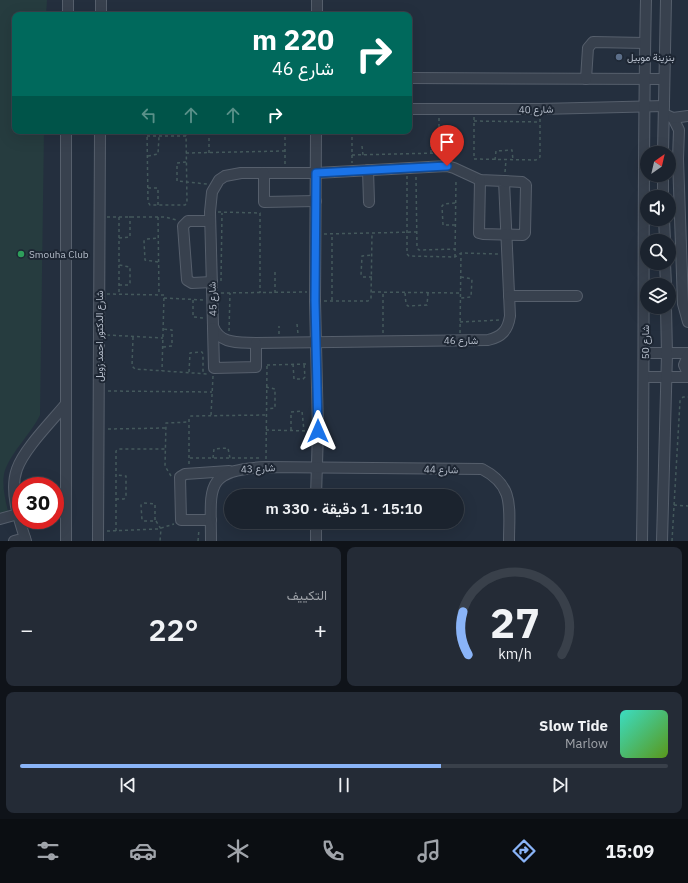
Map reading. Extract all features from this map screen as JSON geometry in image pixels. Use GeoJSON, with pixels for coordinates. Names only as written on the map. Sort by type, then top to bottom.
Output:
{"type":"FeatureCollection","features":[{"type":"Feature","properties":{"kind":"street"},"geometry":{"type":"LineString","coordinates":[[68,0],[68,12]]}},
{"type":"Feature","properties":{"kind":"street"},"geometry":{"type":"LineString","coordinates":[[101,0],[101,12]]}},
{"type":"Feature","properties":{"kind":"street"},"geometry":{"type":"LineString","coordinates":[[317,0],[317,12]]}},
{"type":"Feature","properties":{"kind":"street","name":"شارع 50"},"geometry":{"type":"LineString","coordinates":[[642,541],[645,377],[644,80],[646,0]]}},
{"type":"Feature","properties":{"kind":"street"},"geometry":{"type":"LineString","coordinates":[[663,146],[663,78],[666,0]]}},
{"type":"Feature","properties":{"kind":"street"},"geometry":{"type":"LineString","coordinates":[[586,79],[588,48],[593,42],[645,43]]}},
{"type":"Feature","properties":{"kind":"street"},"geometry":{"type":"LineString","coordinates":[[412,78],[644,80],[663,78]]}},
{"type":"Feature","properties":{"kind":"street","name":"شارع 40"},"geometry":{"type":"LineString","coordinates":[[412,109],[645,107],[664,110]]}},
{"type":"Feature","properties":{"kind":"street"},"geometry":{"type":"LineString","coordinates":[[664,110],[673,118],[679,130],[683,160],[682,304],[688,322]]}},
{"type":"Feature","properties":{"kind":"street"},"geometry":{"type":"LineString","coordinates":[[673,118],[688,116]]}},
{"type":"Feature","properties":{"kind":"street"},"geometry":{"type":"LineString","coordinates":[[66,134],[66,541]]}},
{"type":"Feature","properties":{"kind":"street","name":"شارع الدكتور احمد زويل"},"geometry":{"type":"LineString","coordinates":[[98,536],[100,134]]}},
{"type":"Feature","properties":{"kind":"street"},"geometry":{"type":"LineString","coordinates":[[316,134],[315,297],[318,431],[316,489]]}},
{"type":"Feature","properties":{"kind":"street"},"geometry":{"type":"LineString","coordinates":[[215,186],[225,176],[232,173],[316,173],[439,166],[456,169],[480,180],[524,182],[527,186],[525,234],[481,234],[479,231],[480,180]]}},
{"type":"Feature","properties":{"kind":"street"},"geometry":{"type":"LineString","coordinates":[[368,170],[369,202]]}},
{"type":"Feature","properties":{"kind":"street"},"geometry":{"type":"LineString","coordinates":[[264,173],[264,202],[316,201]]}},
{"type":"Feature","properties":{"kind":"street"},"geometry":{"type":"LineString","coordinates":[[504,182],[510,320]]}},
{"type":"Feature","properties":{"kind":"street","name":"شارع 45"},"geometry":{"type":"LineString","coordinates":[[215,186],[212,192],[210,216],[212,282],[211,299],[213,326],[219,336],[229,342]]}},
{"type":"Feature","properties":{"kind":"street"},"geometry":{"type":"LineString","coordinates":[[210,216],[184,223],[186,278],[190,283],[212,282]]}},
{"type":"Feature","properties":{"kind":"street"},"geometry":{"type":"LineString","coordinates":[[509,296],[577,296]]}},
{"type":"Feature","properties":{"kind":"street"},"geometry":{"type":"LineString","coordinates":[[662,541],[667,354],[666,314]]}},
{"type":"Feature","properties":{"kind":"street","name":"شارع 46"},"geometry":{"type":"LineString","coordinates":[[316,341],[488,340],[497,338],[504,332],[510,320]]}},
{"type":"Feature","properties":{"kind":"street"},"geometry":{"type":"LineString","coordinates":[[213,326],[214,368],[255,367],[262,365],[256,343]]}},
{"type":"Feature","properties":{"kind":"street"},"geometry":{"type":"LineString","coordinates":[[229,342],[256,343],[316,341]]}},
{"type":"Feature","properties":{"kind":"street"},"geometry":{"type":"LineString","coordinates":[[645,353],[688,354],[684,365],[688,376],[645,377]]}},
{"type":"Feature","properties":{"kind":"street"},"geometry":{"type":"LineString","coordinates":[[16,477],[17,468],[24,456],[65,404]]}},
{"type":"Feature","properties":{"kind":"street","name":"شارع 43"},"geometry":{"type":"LineString","coordinates":[[211,541],[211,493],[214,486],[224,475],[230,471],[247,468],[266,462],[316,467]]}},
{"type":"Feature","properties":{"kind":"street","name":"شارع 44"},"geometry":{"type":"LineString","coordinates":[[316,467],[482,469],[494,476],[503,485],[509,498],[509,541]]}},
{"type":"Feature","properties":{"kind":"street"},"geometry":{"type":"LineString","coordinates":[[211,520],[180,520],[180,479],[183,474],[189,473],[230,471]]}},
{"type":"Feature","properties":{"kind":"street"},"geometry":{"type":"LineString","coordinates":[[0,519],[12,516]]}},
{"type":"Feature","properties":{"kind":"street"},"geometry":{"type":"LineString","coordinates":[[14,541],[25,539],[22,529]]}},
{"type":"Feature","properties":{"kind":"street"},"geometry":{"type":"LineString","coordinates":[[316,529],[316,541]]}},
{"type":"Feature","properties":{"kind":"path"},"geometry":{"type":"LineString","coordinates":[[439,109],[439,166]]}},
{"type":"Feature","properties":{"kind":"path"},"geometry":{"type":"LineString","coordinates":[[474,109],[473,158],[495,160],[536,160],[539,159],[540,109]]}},
{"type":"Feature","properties":{"kind":"path"},"geometry":{"type":"LineString","coordinates":[[473,121],[540,122]]}},
{"type":"Feature","properties":{"kind":"path"},"geometry":{"type":"LineString","coordinates":[[209,134],[209,153]]}},
{"type":"Feature","properties":{"kind":"path"},"geometry":{"type":"LineString","coordinates":[[284,172],[285,134]]}},
{"type":"Feature","properties":{"kind":"path"},"geometry":{"type":"LineString","coordinates":[[352,134],[352,171]]}},
{"type":"Feature","properties":{"kind":"path"},"geometry":{"type":"LineString","coordinates":[[148,136],[186,136],[186,204],[158,205],[148,203],[148,136]]}},
{"type":"Feature","properties":{"kind":"path"},"geometry":{"type":"LineString","coordinates":[[148,156],[156,156],[158,154],[158,136]]}},
{"type":"Feature","properties":{"kind":"path"},"geometry":{"type":"LineString","coordinates":[[431,144],[431,153]]}},
{"type":"Feature","properties":{"kind":"path"},"geometry":{"type":"LineString","coordinates":[[362,146],[363,155]]}},
{"type":"Feature","properties":{"kind":"path"},"geometry":{"type":"LineString","coordinates":[[495,160],[495,152],[497,150],[512,150],[513,160]]}},
{"type":"Feature","properties":{"kind":"path"},"geometry":{"type":"LineString","coordinates":[[186,153],[285,151]]}},
{"type":"Feature","properties":{"kind":"path"},"geometry":{"type":"LineString","coordinates":[[352,155],[439,153]]}},
{"type":"Feature","properties":{"kind":"path"},"geometry":{"type":"LineString","coordinates":[[504,182],[506,160]]}},
{"type":"Feature","properties":{"kind":"path"},"geometry":{"type":"LineString","coordinates":[[186,162],[177,163],[177,180],[215,186]]}},
{"type":"Feature","properties":{"kind":"path"},"geometry":{"type":"LineString","coordinates":[[411,168],[416,246],[418,249],[455,249]]}},
{"type":"Feature","properties":{"kind":"path"},"geometry":{"type":"LineString","coordinates":[[411,168],[407,232],[407,254],[410,257],[455,257],[461,253],[508,254]]}},
{"type":"Feature","properties":{"kind":"path"},"geometry":{"type":"LineString","coordinates":[[455,257],[456,169]]}},
{"type":"Feature","properties":{"kind":"path"},"geometry":{"type":"LineString","coordinates":[[148,188],[158,188],[158,205]]}},
{"type":"Feature","properties":{"kind":"path"},"geometry":{"type":"LineString","coordinates":[[455,225],[443,225],[442,206],[444,204],[456,203]]}},
{"type":"Feature","properties":{"kind":"path"},"geometry":{"type":"LineString","coordinates":[[211,299],[222,212]]}},
{"type":"Feature","properties":{"kind":"path"},"geometry":{"type":"LineString","coordinates":[[210,216],[222,212],[260,213],[260,293]]}},
{"type":"Feature","properties":{"kind":"path"},"geometry":{"type":"LineString","coordinates":[[100,217],[130,216],[174,218],[184,223]]}},
{"type":"Feature","properties":{"kind":"path"},"geometry":{"type":"LineString","coordinates":[[119,238],[130,237],[130,216]]}},
{"type":"Feature","properties":{"kind":"path"},"geometry":{"type":"LineString","coordinates":[[118,217],[119,294]]}},
{"type":"Feature","properties":{"kind":"path"},"geometry":{"type":"LineString","coordinates":[[158,217],[159,294]]}},
{"type":"Feature","properties":{"kind":"path"},"geometry":{"type":"LineString","coordinates":[[316,234],[416,232]]}},
{"type":"Feature","properties":{"kind":"path"},"geometry":{"type":"LineString","coordinates":[[164,298],[193,300],[211,299],[230,293],[275,293],[332,300],[368,301],[372,298],[372,233]]}},
{"type":"Feature","properties":{"kind":"path"},"geometry":{"type":"LineString","coordinates":[[332,234],[332,300]]}},
{"type":"Feature","properties":{"kind":"path"},"geometry":{"type":"LineString","coordinates":[[158,238],[144,240],[145,260],[159,262]]}},
{"type":"Feature","properties":{"kind":"path"},"geometry":{"type":"LineString","coordinates":[[460,340],[461,253]]}},
{"type":"Feature","properties":{"kind":"path"},"geometry":{"type":"LineString","coordinates":[[372,255],[362,256],[361,263],[362,275],[372,277]]}},
{"type":"Feature","properties":{"kind":"path"},"geometry":{"type":"LineString","coordinates":[[119,266],[129,266],[130,275],[130,284],[119,285]]}},
{"type":"Feature","properties":{"kind":"path"},"geometry":{"type":"LineString","coordinates":[[275,293],[276,271]]}},
{"type":"Feature","properties":{"kind":"path"},"geometry":{"type":"LineString","coordinates":[[460,298],[472,296],[471,278],[461,277]]}},
{"type":"Feature","properties":{"kind":"path"},"geometry":{"type":"LineString","coordinates":[[372,292],[460,293]]}},
{"type":"Feature","properties":{"kind":"path"},"geometry":{"type":"LineString","coordinates":[[383,341],[384,292]]}},
{"type":"Feature","properties":{"kind":"path"},"geometry":{"type":"LineString","coordinates":[[229,342],[230,293]]}},
{"type":"Feature","properties":{"kind":"path"},"geometry":{"type":"LineString","coordinates":[[405,293],[406,304],[408,306],[426,305],[428,303],[428,293]]}},
{"type":"Feature","properties":{"kind":"path"},"geometry":{"type":"LineString","coordinates":[[99,294],[164,295],[162,371]]}},
{"type":"Feature","properties":{"kind":"path"},"geometry":{"type":"LineString","coordinates":[[193,300],[194,318],[204,318],[204,312]]}},
{"type":"Feature","properties":{"kind":"path"},"geometry":{"type":"LineString","coordinates":[[460,322],[510,320]]}},
{"type":"Feature","properties":{"kind":"path"},"geometry":{"type":"LineString","coordinates":[[297,324],[298,342]]}},
{"type":"Feature","properties":{"kind":"path"},"geometry":{"type":"LineString","coordinates":[[163,347],[172,346],[172,330],[164,329]]}},
{"type":"Feature","properties":{"kind":"path"},"geometry":{"type":"LineString","coordinates":[[99,335],[163,338]]}},
{"type":"Feature","properties":{"kind":"path"},"geometry":{"type":"LineString","coordinates":[[133,337],[133,368],[214,374],[210,415]]}},
{"type":"Feature","properties":{"kind":"path"},"geometry":{"type":"LineString","coordinates":[[189,372],[190,353],[202,352],[203,373]]}},
{"type":"Feature","properties":{"kind":"path"},"geometry":{"type":"LineString","coordinates":[[293,364],[294,379],[303,379],[304,364]]}},
{"type":"Feature","properties":{"kind":"path"},"geometry":{"type":"LineString","coordinates":[[189,458],[230,458],[266,462],[266,388],[262,365],[317,364]]}},
{"type":"Feature","properties":{"kind":"path"},"geometry":{"type":"LineString","coordinates":[[266,388],[275,389],[275,408],[266,409]]}},
{"type":"Feature","properties":{"kind":"path"},"geometry":{"type":"LineString","coordinates":[[99,392],[212,392]]}},
{"type":"Feature","properties":{"kind":"path"},"geometry":{"type":"LineString","coordinates":[[672,541],[680,401],[683,398],[688,397]]}},
{"type":"Feature","properties":{"kind":"path"},"geometry":{"type":"LineString","coordinates":[[291,431],[291,412],[302,411],[304,431]]}},
{"type":"Feature","properties":{"kind":"path"},"geometry":{"type":"LineString","coordinates":[[189,473],[189,422],[191,416],[266,415]]}},
{"type":"Feature","properties":{"kind":"path"},"geometry":{"type":"LineString","coordinates":[[180,479],[172,476],[167,470],[166,428],[168,421],[189,422]]}},
{"type":"Feature","properties":{"kind":"path"},"geometry":{"type":"LineString","coordinates":[[99,429],[166,428]]}},
{"type":"Feature","properties":{"kind":"path"},"geometry":{"type":"LineString","coordinates":[[266,430],[318,431]]}},
{"type":"Feature","properties":{"kind":"path"},"geometry":{"type":"LineString","coordinates":[[213,458],[214,448],[228,448],[230,458]]}},
{"type":"Feature","properties":{"kind":"path"},"geometry":{"type":"LineString","coordinates":[[116,531],[117,449],[166,449]]}},
{"type":"Feature","properties":{"kind":"path"},"geometry":{"type":"LineString","coordinates":[[116,475],[126,476],[126,490],[124,499],[116,499]]}},
{"type":"Feature","properties":{"kind":"path"},"geometry":{"type":"LineString","coordinates":[[155,520],[142,520],[141,505],[143,503],[155,504],[155,520],[161,529],[160,541]]}},
{"type":"Feature","properties":{"kind":"path"},"geometry":{"type":"LineString","coordinates":[[663,505],[688,506]]}},
{"type":"Feature","properties":{"kind":"path"},"geometry":{"type":"LineString","coordinates":[[98,536],[116,531],[161,529],[166,528],[180,520]]}},
{"type":"Feature","properties":{"kind":"path"},"geometry":{"type":"LineString","coordinates":[[198,541],[199,520]]}},
{"type":"Feature","properties":{"kind":"green space","name":"Smouha Club"},"geometry":{"type":"Polygon","coordinates":[[[0,0],[47,0],[46,12],[12,12],[12,134],[44,134],[40,415],[10,459],[4,474],[3,483],[8,511],[0,513],[0,0]]]}},
{"type":"Feature","properties":{"kind":"place","name":"بنزينة موبيل"},"geometry":{"type":"Point","coordinates":[619,57]}},
{"type":"Feature","properties":{"kind":"place","name":"Smouha Club"},"geometry":{"type":"Point","coordinates":[21,254]}},
{"type":"Feature","properties":{"kind":"route"},"geometry":{"type":"LineString","coordinates":[[318,431],[315,301],[316,173],[447,166]]}}]}
